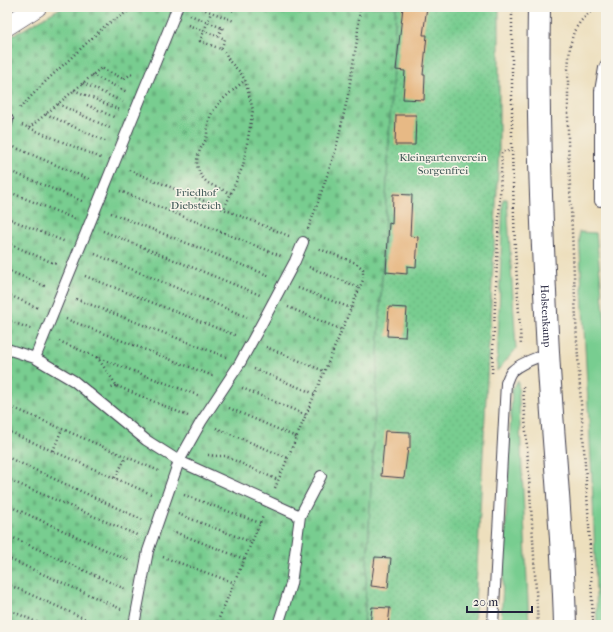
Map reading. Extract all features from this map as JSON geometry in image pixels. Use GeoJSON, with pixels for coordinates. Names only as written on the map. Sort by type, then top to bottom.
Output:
{"type":"FeatureCollection","features":[{"type":"Feature","properties":{"kind":"main road","name":"Holstenkamp"},"geometry":{"type":"LineString","coordinates":[[538,7],[539,150],[548,352],[561,529],[565,625]]}},
{"type":"Feature","properties":{"kind":"street"},"geometry":{"type":"LineString","coordinates":[[7,26],[37,7]]}},
{"type":"Feature","properties":{"kind":"lane"},"geometry":{"type":"LineString","coordinates":[[36,358],[177,8]]}},
{"type":"Feature","properties":{"kind":"lane"},"geometry":{"type":"LineString","coordinates":[[600,201],[600,91],[606,64]]}},
{"type":"Feature","properties":{"kind":"lane"},"geometry":{"type":"LineString","coordinates":[[135,620],[148,551],[179,461],[201,422],[252,342],[295,261],[303,242]]}},
{"type":"Feature","properties":{"kind":"lane"},"geometry":{"type":"LineString","coordinates":[[7,349],[36,358],[74,381],[146,440],[179,461],[300,516]]}},
{"type":"Feature","properties":{"kind":"lane"},"geometry":{"type":"LineString","coordinates":[[493,625],[506,383],[508,377],[513,371],[522,364],[548,352]]}},
{"type":"Feature","properties":{"kind":"lane"},"geometry":{"type":"LineString","coordinates":[[278,625],[291,584],[300,516],[321,476]]}},
{"type":"Feature","properties":{"kind":"path"},"geometry":{"type":"LineString","coordinates":[[135,7],[106,25],[7,120],[356,263],[363,269],[364,280],[216,625]]}},
{"type":"Feature","properties":{"kind":"path"},"geometry":{"type":"LineString","coordinates":[[198,7],[234,21]]}},
{"type":"Feature","properties":{"kind":"path"},"geometry":{"type":"LineString","coordinates":[[225,7],[234,11],[234,7]]}},
{"type":"Feature","properties":{"kind":"path"},"geometry":{"type":"LineString","coordinates":[[303,242],[336,149],[348,95],[357,40],[360,7]]}},
{"type":"Feature","properties":{"kind":"path"},"geometry":{"type":"LineString","coordinates":[[512,7],[512,151],[515,248],[538,625]]}},
{"type":"Feature","properties":{"kind":"path"},"geometry":{"type":"LineString","coordinates":[[593,625],[590,525],[577,342],[568,142],[568,69],[570,46],[574,31],[580,21],[588,14],[596,10],[597,7]]}},
{"type":"Feature","properties":{"kind":"path"},"geometry":{"type":"LineString","coordinates":[[177,8],[227,30]]}},
{"type":"Feature","properties":{"kind":"path"},"geometry":{"type":"LineString","coordinates":[[211,12],[200,41],[221,49],[226,54],[229,61],[240,72],[245,80],[253,110],[243,166],[224,209]]}},
{"type":"Feature","properties":{"kind":"path"},"geometry":{"type":"LineString","coordinates":[[218,36],[222,27]]}},
{"type":"Feature","properties":{"kind":"path"},"geometry":{"type":"LineString","coordinates":[[204,31],[225,39],[221,49]]}},
{"type":"Feature","properties":{"kind":"path"},"geometry":{"type":"LineString","coordinates":[[29,128],[100,68],[124,79],[131,74],[148,78]]}},
{"type":"Feature","properties":{"kind":"path"},"geometry":{"type":"LineString","coordinates":[[92,75],[140,98]]}},
{"type":"Feature","properties":{"kind":"path"},"geometry":{"type":"LineString","coordinates":[[231,193],[210,184],[205,180],[198,170],[198,153],[204,144],[208,133],[211,115],[214,110],[245,80]]}},
{"type":"Feature","properties":{"kind":"path"},"geometry":{"type":"LineString","coordinates":[[83,83],[133,116]]}},
{"type":"Feature","properties":{"kind":"path"},"geometry":{"type":"LineString","coordinates":[[74,90],[133,116]]}},
{"type":"Feature","properties":{"kind":"path"},"geometry":{"type":"LineString","coordinates":[[58,104],[125,135]]}},
{"type":"Feature","properties":{"kind":"path"},"geometry":{"type":"LineString","coordinates":[[87,105],[133,116]]}},
{"type":"Feature","properties":{"kind":"path"},"geometry":{"type":"LineString","coordinates":[[46,114],[120,148]]}},
{"type":"Feature","properties":{"kind":"path"},"geometry":{"type":"LineString","coordinates":[[7,144],[360,288]]}},
{"type":"Feature","properties":{"kind":"path"},"geometry":{"type":"LineString","coordinates":[[492,374],[502,152],[512,151]]}},
{"type":"Feature","properties":{"kind":"path"},"geometry":{"type":"LineString","coordinates":[[7,170],[351,308]]}},
{"type":"Feature","properties":{"kind":"path"},"geometry":{"type":"LineString","coordinates":[[7,191],[342,330]]}},
{"type":"Feature","properties":{"kind":"path"},"geometry":{"type":"LineString","coordinates":[[7,218],[262,323]]}},
{"type":"Feature","properties":{"kind":"path"},"geometry":{"type":"LineString","coordinates":[[7,243],[324,371]]}},
{"type":"Feature","properties":{"kind":"path"},"geometry":{"type":"LineString","coordinates":[[7,270],[240,362],[315,394]]}},
{"type":"Feature","properties":{"kind":"path"},"geometry":{"type":"LineString","coordinates":[[7,294],[53,314],[227,382],[306,415]]}},
{"type":"Feature","properties":{"kind":"path"},"geometry":{"type":"LineString","coordinates":[[7,320],[96,357],[214,402],[296,437]]}},
{"type":"Feature","properties":{"kind":"path"},"geometry":{"type":"LineString","coordinates":[[96,357],[117,386],[288,458]]}},
{"type":"Feature","properties":{"kind":"path"},"geometry":{"type":"LineString","coordinates":[[90,395],[117,386]]}},
{"type":"Feature","properties":{"kind":"path"},"geometry":{"type":"LineString","coordinates":[[7,405],[173,477]]}},
{"type":"Feature","properties":{"kind":"path"},"geometry":{"type":"LineString","coordinates":[[53,451],[62,429]]}},
{"type":"Feature","properties":{"kind":"path"},"geometry":{"type":"LineString","coordinates":[[7,431],[115,478],[164,504],[252,542]]}},
{"type":"Feature","properties":{"kind":"path"},"geometry":{"type":"LineString","coordinates":[[187,448],[206,455],[225,456],[278,480]]}},
{"type":"Feature","properties":{"kind":"path"},"geometry":{"type":"LineString","coordinates":[[7,457],[157,526],[244,559]]}},
{"type":"Feature","properties":{"kind":"path"},"geometry":{"type":"LineString","coordinates":[[115,478],[126,457]]}},
{"type":"Feature","properties":{"kind":"path"},"geometry":{"type":"LineString","coordinates":[[7,479],[151,541]]}},
{"type":"Feature","properties":{"kind":"path"},"geometry":{"type":"LineString","coordinates":[[169,489],[260,523]]}},
{"type":"Feature","properties":{"kind":"path"},"geometry":{"type":"LineString","coordinates":[[7,504],[144,568]]}},
{"type":"Feature","properties":{"kind":"path"},"geometry":{"type":"LineString","coordinates":[[7,535],[140,596]]}},
{"type":"Feature","properties":{"kind":"path"},"geometry":{"type":"LineString","coordinates":[[148,551],[234,583]]}},
{"type":"Feature","properties":{"kind":"path"},"geometry":{"type":"LineString","coordinates":[[7,558],[135,620]]}},
{"type":"Feature","properties":{"kind":"path"},"geometry":{"type":"LineString","coordinates":[[7,584],[99,625]]}},
{"type":"Feature","properties":{"kind":"path"},"geometry":{"type":"LineString","coordinates":[[7,609],[43,625]]}},
{"type":"Feature","properties":{"kind":"green space","name":"Friedhof Diebsteich"},"geometry":{"type":"Polygon","coordinates":[[[62,7],[396,7],[364,625],[7,625],[7,37],[19,32],[62,7]]]}},
{"type":"Feature","properties":{"kind":"green space","name":"Kleingartenverein Sorgenfrei"},"geometry":{"type":"Polygon","coordinates":[[[396,7],[499,7],[499,151],[474,625],[364,625],[396,7]]]}},
{"type":"Feature","properties":{"kind":"green space"},"geometry":{"type":"Polygon","coordinates":[[[503,199],[507,199],[516,349],[497,371],[503,199]]]}},
{"type":"Feature","properties":{"kind":"green space"},"geometry":{"type":"Polygon","coordinates":[[[579,232],[596,233],[606,332],[606,625],[597,625],[593,499],[579,232]]]}},
{"type":"Feature","properties":{"kind":"green space"},"geometry":{"type":"Polygon","coordinates":[[[518,381],[529,625],[501,625],[512,388],[518,381]]]}},
{"type":"Feature","properties":{"kind":"building"},"geometry":{"type":"Polygon","coordinates":[[[403,7],[427,7],[423,35],[427,35],[423,75],[425,75],[424,100],[403,99],[405,71],[396,70],[403,7]]]}},
{"type":"Feature","properties":{"kind":"building"},"geometry":{"type":"Polygon","coordinates":[[[396,115],[416,115],[415,145],[395,145],[396,115]]]}},
{"type":"Feature","properties":{"kind":"building"},"geometry":{"type":"Polygon","coordinates":[[[393,194],[412,195],[410,236],[418,237],[416,267],[407,266],[407,274],[386,272],[389,223],[392,224],[393,194]]]}},
{"type":"Feature","properties":{"kind":"building"},"geometry":{"type":"Polygon","coordinates":[[[389,307],[407,308],[405,337],[387,336],[389,307]]]}},
{"type":"Feature","properties":{"kind":"building"},"geometry":{"type":"Polygon","coordinates":[[[385,431],[410,432],[410,448],[408,448],[404,478],[381,476],[385,431]]]}},
{"type":"Feature","properties":{"kind":"building"},"geometry":{"type":"Polygon","coordinates":[[[375,557],[391,558],[388,588],[371,586],[375,557]]]}},
{"type":"Feature","properties":{"kind":"building"},"geometry":{"type":"Polygon","coordinates":[[[372,607],[390,608],[388,625],[370,625],[372,607]]]}}]}
